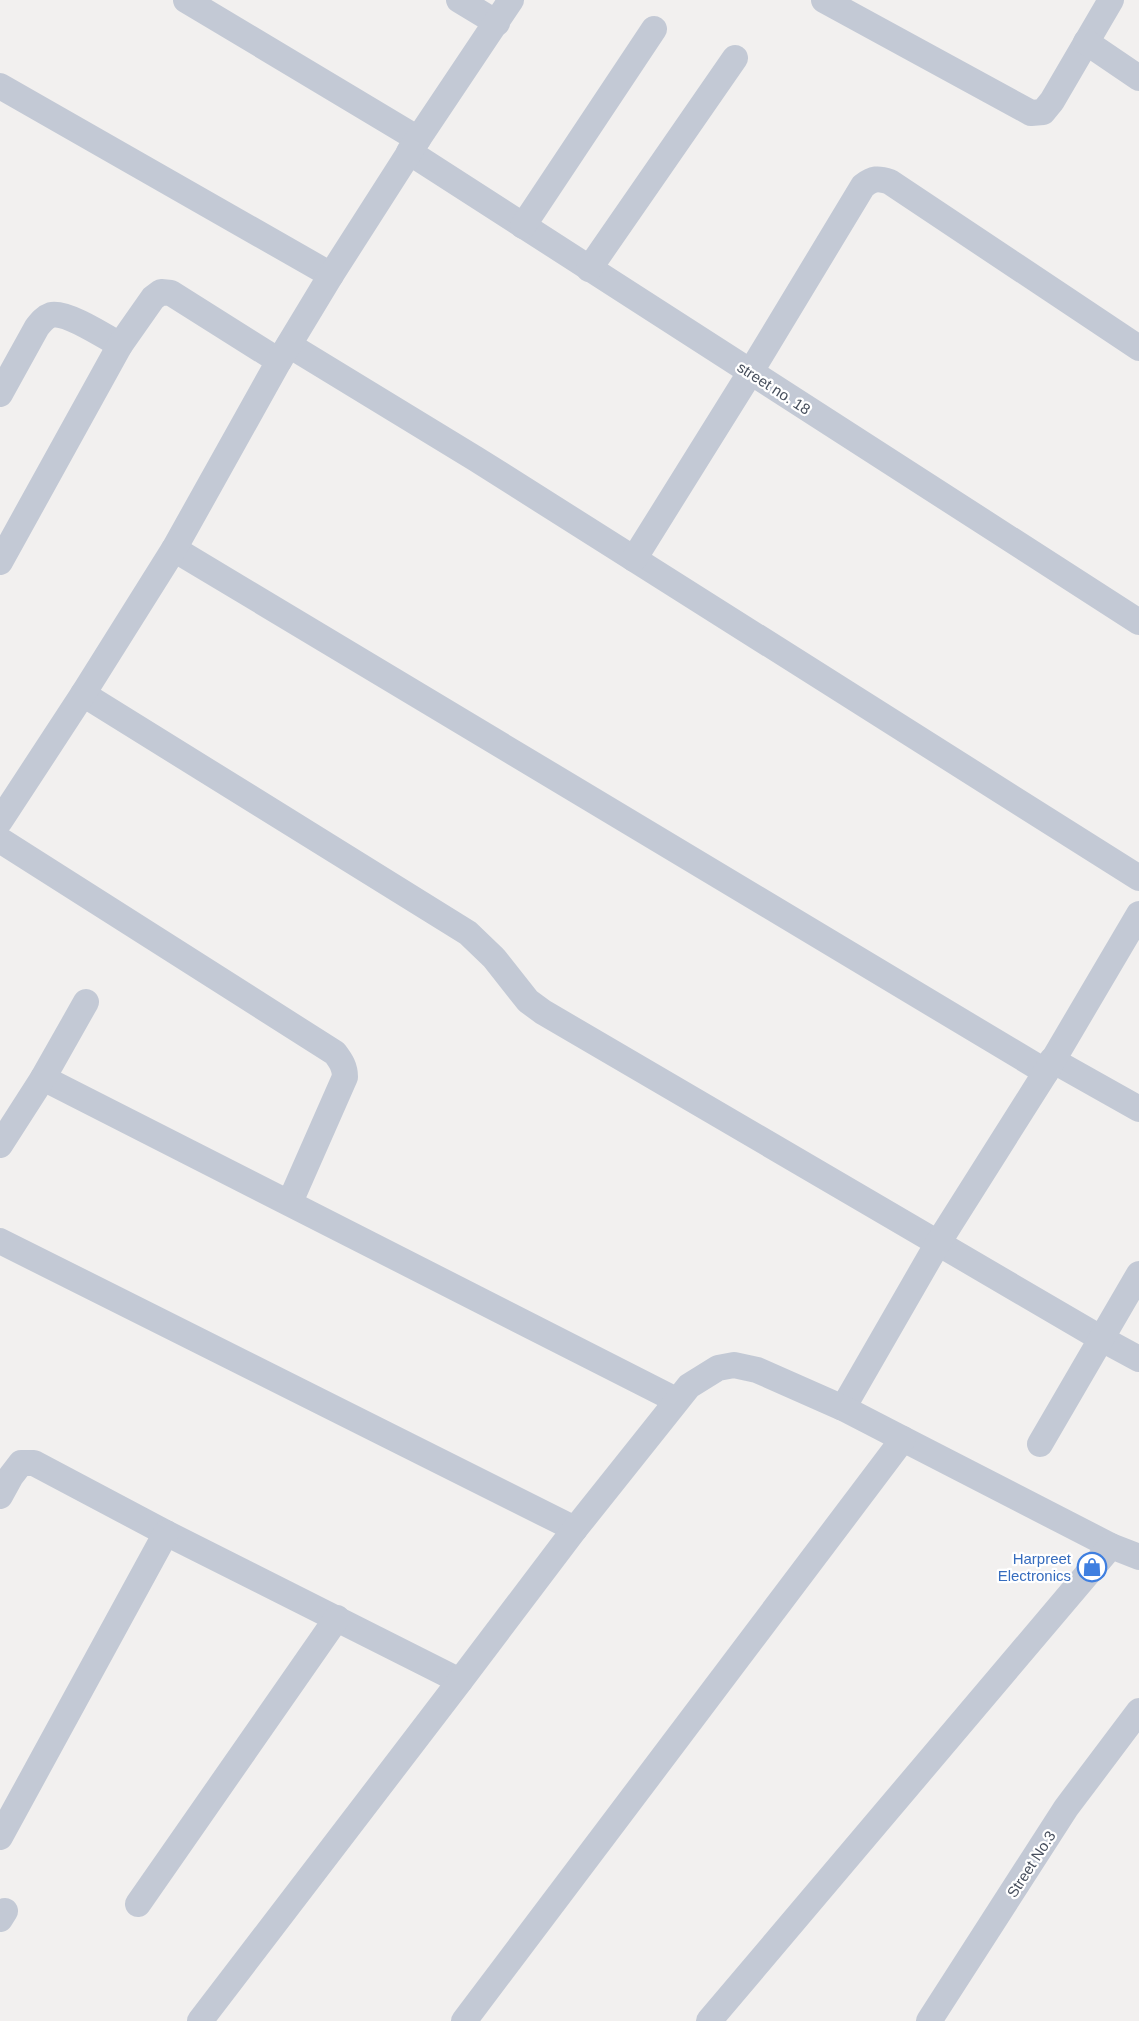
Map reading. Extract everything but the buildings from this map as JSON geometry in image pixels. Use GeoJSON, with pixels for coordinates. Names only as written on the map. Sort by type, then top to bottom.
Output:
{"type":"FeatureCollection","features":[{"type":"Feature","properties":{"kind":"street","name":"street no. 18"},"geometry":{"type":"LineString","coordinates":[[186,0],[414,146],[523,226],[1139,622]]}},
{"type":"Feature","properties":{"kind":"street"},"geometry":{"type":"LineString","coordinates":[[459,0],[497,23]]}},
{"type":"Feature","properties":{"kind":"street"},"geometry":{"type":"LineString","coordinates":[[0,821],[174,549],[284,353],[331,275],[511,0]]}},
{"type":"Feature","properties":{"kind":"street"},"geometry":{"type":"LineString","coordinates":[[824,0],[1031,113],[1043,112],[1052,100],[1111,0]]}},
{"type":"Feature","properties":{"kind":"street"},"geometry":{"type":"LineString","coordinates":[[523,226],[654,29]]}},
{"type":"Feature","properties":{"kind":"street"},"geometry":{"type":"LineString","coordinates":[[1086,42],[1139,78]]}},
{"type":"Feature","properties":{"kind":"street"},"geometry":{"type":"LineString","coordinates":[[590,269],[735,58]]}},
{"type":"Feature","properties":{"kind":"street"},"geometry":{"type":"LineString","coordinates":[[0,86],[331,275]]}},
{"type":"Feature","properties":{"kind":"street"},"geometry":{"type":"LineString","coordinates":[[634,559],[863,186],[871,180],[879,178],[890,182],[1139,348]]}},
{"type":"Feature","properties":{"kind":"street"},"geometry":{"type":"LineString","coordinates":[[0,562],[120,345],[153,298],[161,292],[171,292],[284,353],[634,559],[1139,878]]}},
{"type":"Feature","properties":{"kind":"street"},"geometry":{"type":"LineString","coordinates":[[0,394],[37,327],[45,318],[54,314],[66,316],[120,345]]}},
{"type":"Feature","properties":{"kind":"street"},"geometry":{"type":"LineString","coordinates":[[174,549],[1049,1066],[1139,1109]]}},
{"type":"Feature","properties":{"kind":"street"},"geometry":{"type":"LineString","coordinates":[[83,694],[468,933],[494,957],[528,1001],[543,1012],[1139,1359]]}},
{"type":"Feature","properties":{"kind":"street"},"geometry":{"type":"LineString","coordinates":[[0,840],[335,1053],[342,1062],[345,1077],[290,1202]]}},
{"type":"Feature","properties":{"kind":"street"},"geometry":{"type":"LineString","coordinates":[[843,1408],[938,1243],[1049,1066],[1139,914]]}},
{"type":"Feature","properties":{"kind":"street"},"geometry":{"type":"LineString","coordinates":[[0,1145],[43,1078],[86,1002]]}},
{"type":"Feature","properties":{"kind":"street"},"geometry":{"type":"LineString","coordinates":[[43,1078],[676,1400]]}},
{"type":"Feature","properties":{"kind":"street"},"geometry":{"type":"LineString","coordinates":[[0,1241],[575,1529]]}},
{"type":"Feature","properties":{"kind":"street"},"geometry":{"type":"LineString","coordinates":[[1040,1444],[1139,1274]]}},
{"type":"Feature","properties":{"kind":"street"},"geometry":{"type":"LineString","coordinates":[[200,2021],[676,1400],[689,1386],[718,1368],[734,1365],[757,1370],[843,1408],[1111,1546],[1139,1557]]}},
{"type":"Feature","properties":{"kind":"street"},"geometry":{"type":"LineString","coordinates":[[464,2021],[903,1439]]}},
{"type":"Feature","properties":{"kind":"street"},"geometry":{"type":"LineString","coordinates":[[0,1496],[21,1463],[34,1463],[166,1533],[460,1682]]}},
{"type":"Feature","properties":{"kind":"street"},"geometry":{"type":"LineString","coordinates":[[0,1837],[166,1533]]}},
{"type":"Feature","properties":{"kind":"street"},"geometry":{"type":"LineString","coordinates":[[709,2021],[1111,1546]]}},
{"type":"Feature","properties":{"kind":"street"},"geometry":{"type":"LineString","coordinates":[[138,1904],[337,1618]]}},
{"type":"Feature","properties":{"kind":"street","name":"Street No.3"},"geometry":{"type":"LineString","coordinates":[[929,2021],[1066,1808],[1139,1711]]}},
{"type":"Feature","properties":{"kind":"place","name":"Harpreet Electronics"},"geometry":{"type":"Point","coordinates":[1092,1567]}}]}
